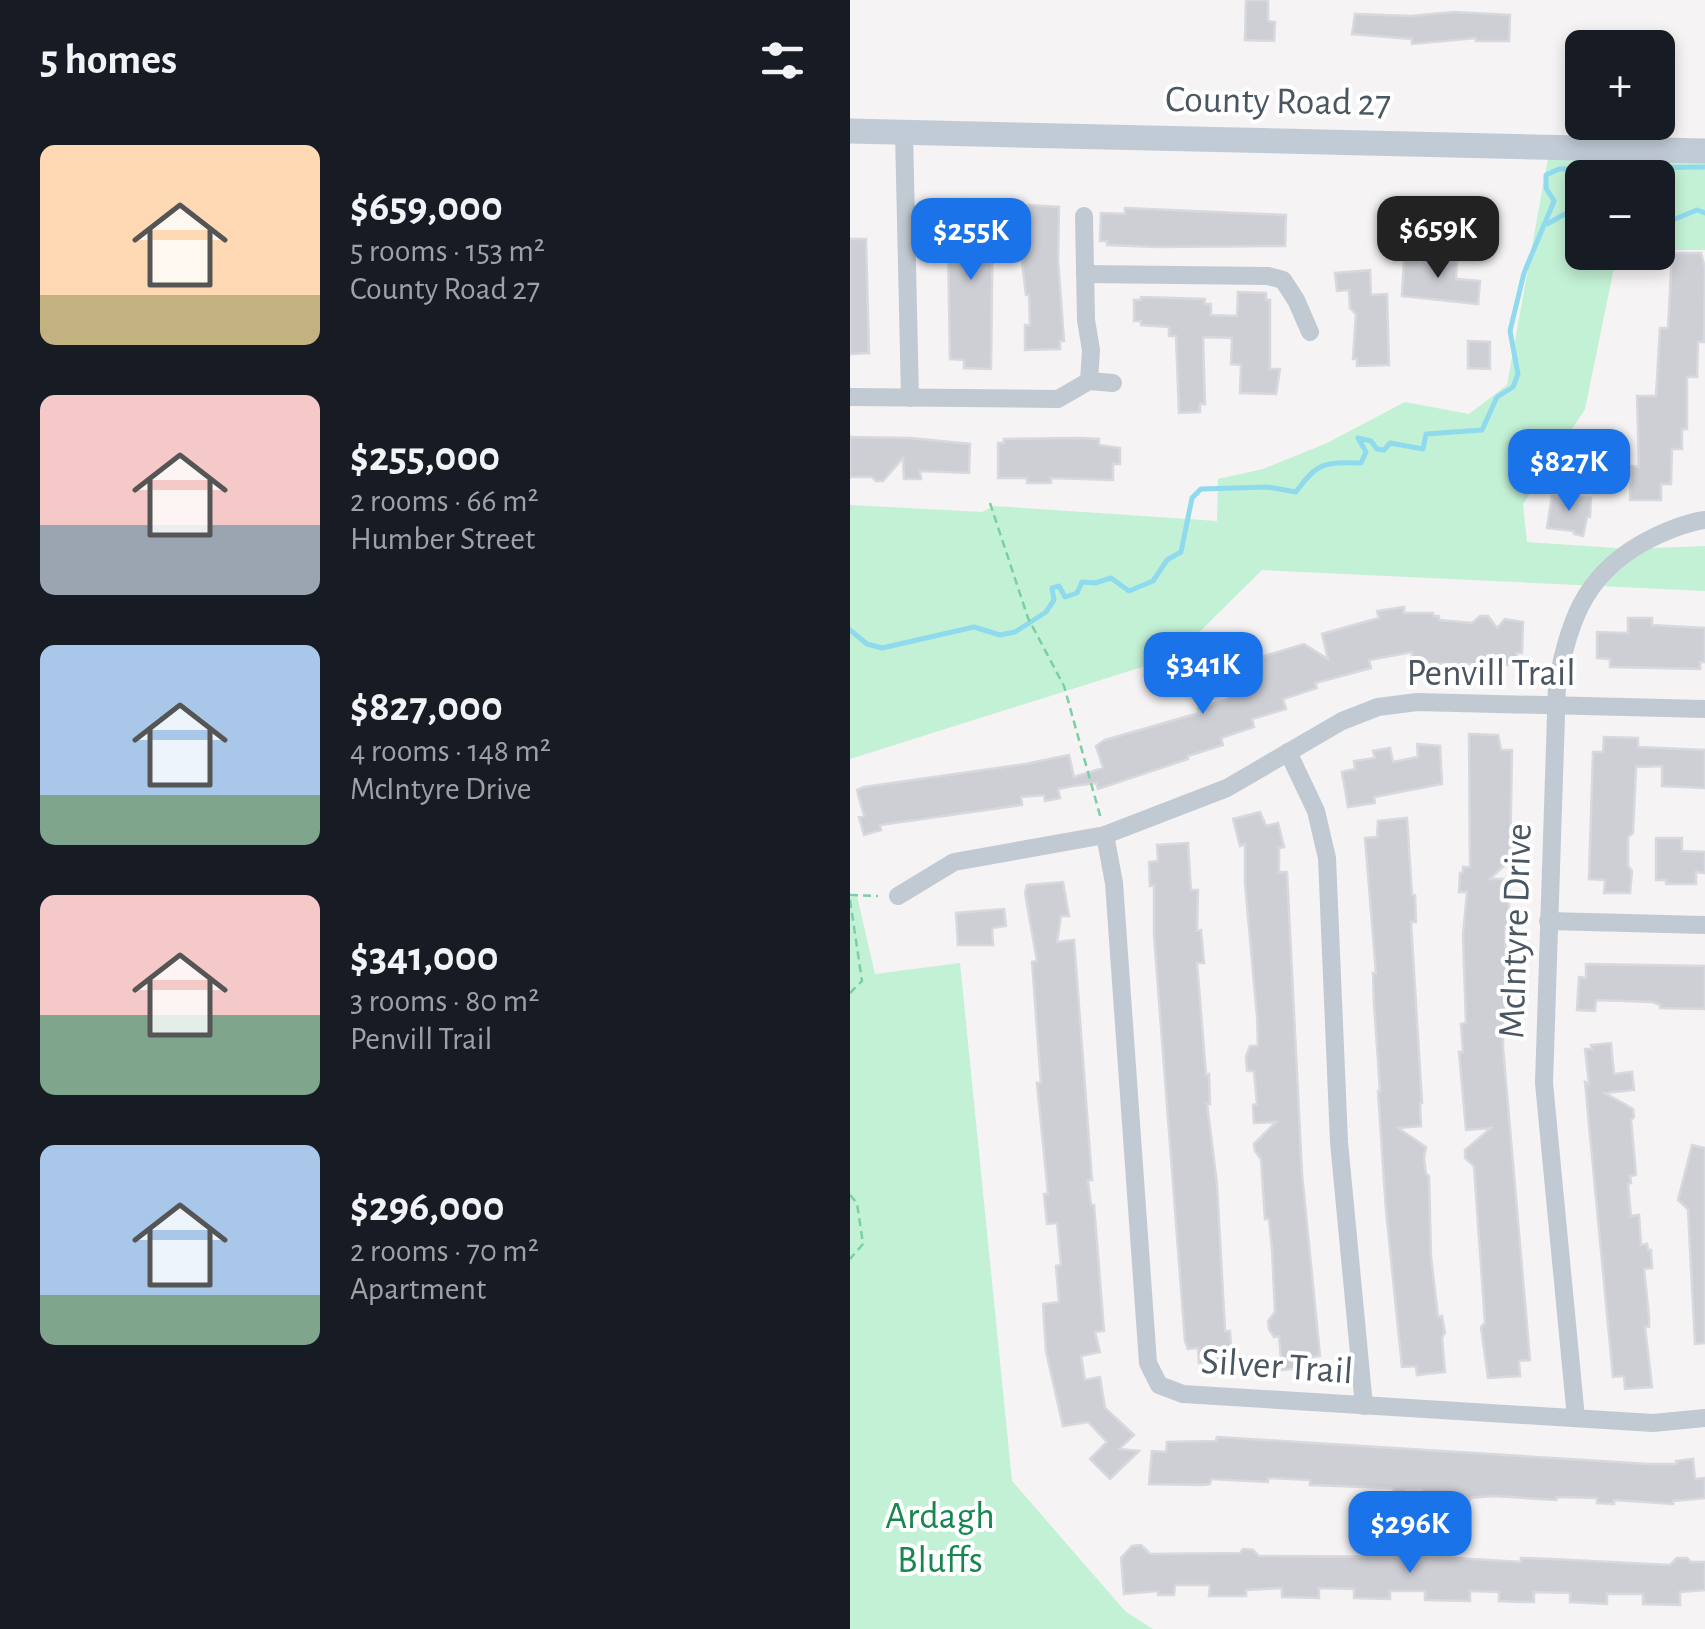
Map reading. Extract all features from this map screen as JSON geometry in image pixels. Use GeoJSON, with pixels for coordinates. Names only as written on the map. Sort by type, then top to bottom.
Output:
{"type":"FeatureCollection","features":[{"type":"Feature","properties":{"kind":"main road","name":"County Road 27"},"geometry":{"type":"LineString","coordinates":[[850,131],[1705,151]]}},
{"type":"Feature","properties":{"kind":"street"},"geometry":{"type":"LineString","coordinates":[[904,132],[910,398]]}},
{"type":"Feature","properties":{"kind":"street"},"geometry":{"type":"LineString","coordinates":[[1084,216],[1089,381]]}},
{"type":"Feature","properties":{"kind":"street"},"geometry":{"type":"LineString","coordinates":[[1085,274],[1268,276],[1284,280],[1310,332]]}},
{"type":"Feature","properties":{"kind":"street"},"geometry":{"type":"LineString","coordinates":[[850,397],[1058,400],[1089,381],[1113,382]]}},
{"type":"Feature","properties":{"kind":"street","name":"McIntyre Drive"},"geometry":{"type":"LineString","coordinates":[[1576,1418],[1544,1083],[1555,706],[1566,636],[1591,586],[1630,549],[1664,532],[1705,520]]}},
{"type":"Feature","properties":{"kind":"street","name":"Penvill Trail"},"geometry":{"type":"LineString","coordinates":[[898,896],[954,862],[1105,836],[1227,788],[1342,721],[1378,707],[1417,702],[1705,709]]}},
{"type":"Feature","properties":{"kind":"street"},"geometry":{"type":"LineString","coordinates":[[1288,752],[1316,811],[1326,858],[1339,1142],[1364,1406]]}},
{"type":"Feature","properties":{"kind":"street","name":"Silver Trail"},"geometry":{"type":"LineString","coordinates":[[1105,836],[1114,883],[1148,1363],[1160,1386],[1183,1394],[1364,1406],[1653,1422],[1705,1418]]}},
{"type":"Feature","properties":{"kind":"street"},"geometry":{"type":"LineString","coordinates":[[1548,921],[1705,925]]}},
{"type":"Feature","properties":{"kind":"path"},"geometry":{"type":"LineString","coordinates":[[990,503],[1028,618],[1064,686],[1105,836]]}},
{"type":"Feature","properties":{"kind":"path"},"geometry":{"type":"LineString","coordinates":[[850,993],[862,981],[850,898],[898,896]]}},
{"type":"Feature","properties":{"kind":"path"},"geometry":{"type":"LineString","coordinates":[[850,1195],[857,1203],[863,1244],[850,1259]]}},
{"type":"Feature","properties":{"kind":"green space"},"geometry":{"type":"Polygon","coordinates":[[[1550,147],[1705,151],[1705,250],[1675,250],[1675,160],[1565,160],[1565,270],[1614,270],[1585,409],[1523,504],[1527,542],[1630,549],[1705,546],[1705,591],[1262,570],[1174,657],[850,759],[850,505],[982,512],[994,506],[1217,521],[1218,479],[1263,469],[1327,443],[1405,402],[1469,414],[1507,385],[1550,147]]]}},
{"type":"Feature","properties":{"kind":"green space","name":"Ardagh Bluffs"},"geometry":{"type":"Polygon","coordinates":[[[857,896],[875,974],[960,963],[1012,1481],[1125,1611],[1153,1629],[850,1629],[850,897],[857,896]]]}},
{"type":"Feature","properties":{"kind":"building"},"geometry":{"type":"Polygon","coordinates":[[[1246,0],[1268,0],[1268,21],[1275,22],[1274,41],[1245,40],[1246,0]]]}},
{"type":"Feature","properties":{"kind":"building"},"geometry":{"type":"Polygon","coordinates":[[[1454,12],[1510,15],[1509,41],[1476,38],[1412,44],[1412,39],[1352,34],[1355,14],[1411,16],[1454,12]]]}},
{"type":"Feature","properties":{"kind":"building"},"geometry":{"type":"Polygon","coordinates":[[[960,199],[993,200],[991,369],[964,368],[964,360],[950,359],[948,244],[953,207],[959,207],[960,199]]]}},
{"type":"Feature","properties":{"kind":"building"},"geometry":{"type":"Polygon","coordinates":[[[1027,205],[1059,207],[1064,341],[1060,341],[1060,349],[1025,350],[1025,325],[1030,325],[1029,295],[1021,253],[1027,205]]]}},
{"type":"Feature","properties":{"kind":"building"},"geometry":{"type":"Polygon","coordinates":[[[1125,208],[1286,215],[1285,246],[1158,247],[1107,245],[1107,241],[1100,241],[1101,213],[1125,214],[1125,208]]]}},
{"type":"Feature","properties":{"kind":"building"},"geometry":{"type":"Polygon","coordinates":[[[850,239],[866,239],[869,353],[850,354],[850,239]]]}},
{"type":"Feature","properties":{"kind":"building"},"geometry":{"type":"Polygon","coordinates":[[[1675,253],[1701,253],[1705,268],[1704,342],[1698,342],[1697,377],[1687,377],[1687,429],[1682,429],[1682,449],[1672,449],[1671,484],[1661,484],[1661,500],[1630,500],[1631,466],[1639,467],[1637,396],[1656,396],[1660,328],[1668,328],[1675,253]]]}},
{"type":"Feature","properties":{"kind":"building"},"geometry":{"type":"Polygon","coordinates":[[[1421,254],[1457,262],[1456,279],[1480,281],[1478,304],[1402,296],[1404,260],[1421,261],[1421,254]]]}},
{"type":"Feature","properties":{"kind":"building"},"geometry":{"type":"Polygon","coordinates":[[[1370,270],[1371,295],[1387,294],[1389,365],[1357,366],[1357,359],[1353,359],[1356,314],[1350,308],[1349,290],[1337,291],[1335,273],[1370,270]]]}},
{"type":"Feature","properties":{"kind":"building"},"geometry":{"type":"Polygon","coordinates":[[[1238,292],[1266,293],[1266,300],[1270,300],[1270,369],[1280,369],[1276,394],[1240,393],[1241,365],[1231,364],[1232,338],[1203,337],[1205,404],[1200,404],[1200,412],[1179,413],[1176,336],[1169,336],[1169,327],[1134,321],[1134,300],[1205,299],[1204,304],[1211,304],[1211,315],[1237,316],[1238,292]]]}},
{"type":"Feature","properties":{"kind":"building"},"geometry":{"type":"Polygon","coordinates":[[[1468,341],[1490,342],[1490,369],[1468,368],[1468,341]]]}},
{"type":"Feature","properties":{"kind":"building"},"geometry":{"type":"Polygon","coordinates":[[[850,437],[970,444],[969,473],[920,471],[921,479],[904,479],[903,458],[883,481],[850,477],[850,437]]]}},
{"type":"Feature","properties":{"kind":"building"},"geometry":{"type":"Polygon","coordinates":[[[1004,439],[1099,439],[1099,445],[1120,448],[1120,464],[1113,464],[1113,480],[1051,478],[1051,483],[1027,483],[1027,478],[998,478],[998,443],[1004,443],[1004,439]]]}},
{"type":"Feature","properties":{"kind":"building"},"geometry":{"type":"Polygon","coordinates":[[[1552,496],[1591,498],[1583,536],[1547,528],[1552,496]]]}},
{"type":"Feature","properties":{"kind":"building"},"geometry":{"type":"Polygon","coordinates":[[[1404,607],[1404,613],[1433,613],[1439,620],[1472,623],[1480,616],[1488,616],[1497,628],[1505,619],[1523,622],[1522,653],[1517,653],[1516,665],[1412,663],[1412,652],[1369,660],[1371,668],[1315,683],[1317,688],[1283,699],[1286,709],[1252,719],[1254,727],[1221,738],[1223,745],[1188,759],[1098,789],[1096,783],[1058,789],[1060,798],[1045,801],[1044,795],[1021,797],[1022,805],[880,825],[881,830],[864,835],[857,790],[864,787],[1069,755],[1074,777],[1103,768],[1096,746],[1199,713],[1198,708],[1228,699],[1225,687],[1259,676],[1254,659],[1304,644],[1328,659],[1322,634],[1379,618],[1377,611],[1404,607]]]}},
{"type":"Feature","properties":{"kind":"building"},"geometry":{"type":"Polygon","coordinates":[[[1628,618],[1652,618],[1652,625],[1705,628],[1705,662],[1700,662],[1700,669],[1610,667],[1610,659],[1597,658],[1597,632],[1628,633],[1628,618]]]}},
{"type":"Feature","properties":{"kind":"building"},"geometry":{"type":"Polygon","coordinates":[[[1469,734],[1498,735],[1501,750],[1512,750],[1510,860],[1490,879],[1510,879],[1505,927],[1507,988],[1503,988],[1507,1018],[1503,1018],[1503,1048],[1530,1360],[1519,1361],[1520,1376],[1488,1378],[1481,1327],[1485,1323],[1474,1166],[1465,1158],[1465,1150],[1491,1128],[1466,1130],[1459,1052],[1463,1052],[1461,1024],[1466,1023],[1463,935],[1467,892],[1459,892],[1460,873],[1463,867],[1470,867],[1469,734]]]}},
{"type":"Feature","properties":{"kind":"building"},"geometry":{"type":"Polygon","coordinates":[[[1604,737],[1638,738],[1638,747],[1705,750],[1705,788],[1662,786],[1662,766],[1636,767],[1633,833],[1628,837],[1630,893],[1604,893],[1605,880],[1589,879],[1593,752],[1603,752],[1604,737]]]}},
{"type":"Feature","properties":{"kind":"building"},"geometry":{"type":"Polygon","coordinates":[[[1417,744],[1440,746],[1442,784],[1374,797],[1375,803],[1348,807],[1342,772],[1355,769],[1354,761],[1375,758],[1373,751],[1390,748],[1393,762],[1418,757],[1417,744]]]}},
{"type":"Feature","properties":{"kind":"building"},"geometry":{"type":"Polygon","coordinates":[[[1260,812],[1266,826],[1278,823],[1284,847],[1279,848],[1279,872],[1287,872],[1302,1174],[1320,1356],[1312,1357],[1303,1364],[1304,1368],[1282,1370],[1279,1336],[1274,1337],[1268,1321],[1275,1312],[1272,1249],[1269,1219],[1265,1219],[1261,1159],[1254,1144],[1276,1122],[1254,1123],[1254,1071],[1247,1071],[1246,1057],[1250,1046],[1258,1046],[1257,1016],[1245,844],[1240,846],[1233,819],[1260,812]]]}},
{"type":"Feature","properties":{"kind":"building"},"geometry":{"type":"Polygon","coordinates":[[[1407,818],[1415,895],[1416,922],[1411,922],[1422,1103],[1421,1126],[1398,1128],[1426,1147],[1431,1257],[1438,1317],[1442,1316],[1445,1333],[1445,1372],[1417,1375],[1416,1366],[1402,1367],[1386,1210],[1374,1002],[1376,973],[1365,838],[1377,837],[1378,821],[1407,818]]]}},
{"type":"Feature","properties":{"kind":"building"},"geometry":{"type":"Polygon","coordinates":[[[1656,838],[1682,838],[1682,851],[1705,852],[1705,873],[1696,872],[1696,884],[1656,880],[1656,838]]]}},
{"type":"Feature","properties":{"kind":"building"},"geometry":{"type":"Polygon","coordinates":[[[1188,843],[1191,890],[1198,890],[1197,931],[1201,930],[1204,963],[1197,963],[1206,1075],[1209,1074],[1207,1104],[1217,1184],[1225,1331],[1230,1331],[1232,1360],[1199,1363],[1198,1348],[1188,1349],[1185,1341],[1154,935],[1154,885],[1150,886],[1149,862],[1158,861],[1157,845],[1188,843]]]}},
{"type":"Feature","properties":{"kind":"building"},"geometry":{"type":"Polygon","coordinates":[[[1063,882],[1069,916],[1061,916],[1057,942],[1074,940],[1092,1180],[1088,1180],[1094,1205],[1104,1331],[1095,1332],[1100,1352],[1081,1356],[1085,1380],[1100,1377],[1105,1408],[1134,1435],[1119,1449],[1139,1451],[1110,1479],[1090,1459],[1107,1442],[1088,1422],[1063,1426],[1046,1351],[1043,1304],[1059,1302],[1056,1266],[1061,1265],[1057,1223],[1047,1224],[1044,1194],[1048,1194],[1037,1083],[1041,1083],[1032,962],[1037,961],[1025,893],[1027,885],[1063,882]]]}},
{"type":"Feature","properties":{"kind":"building"},"geometry":{"type":"Polygon","coordinates":[[[1004,909],[1006,926],[992,928],[993,945],[958,945],[956,913],[1004,909]]]}},
{"type":"Feature","properties":{"kind":"building"},"geometry":{"type":"Polygon","coordinates":[[[1586,964],[1705,966],[1705,1009],[1596,1000],[1595,1011],[1577,1010],[1579,977],[1586,978],[1586,964]]]}},
{"type":"Feature","properties":{"kind":"building"},"geometry":{"type":"Polygon","coordinates":[[[1611,1043],[1614,1074],[1632,1072],[1634,1090],[1605,1093],[1633,1109],[1636,1175],[1630,1176],[1628,1184],[1631,1216],[1639,1215],[1641,1245],[1647,1244],[1651,1250],[1652,1268],[1644,1269],[1652,1387],[1625,1389],[1624,1376],[1613,1377],[1585,1082],[1589,1084],[1585,1049],[1611,1043]]]}},
{"type":"Feature","properties":{"kind":"building"},"geometry":{"type":"Polygon","coordinates":[[[1692,1145],[1705,1148],[1705,1343],[1695,1344],[1688,1209],[1678,1200],[1692,1145]]]}},
{"type":"Feature","properties":{"kind":"building"},"geometry":{"type":"Polygon","coordinates":[[[1217,1437],[1648,1464],[1677,1464],[1676,1461],[1693,1459],[1695,1479],[1705,1478],[1705,1498],[1673,1504],[1493,1496],[1469,1501],[1424,1495],[1421,1490],[1396,1494],[1392,1488],[1310,1485],[1310,1480],[1268,1478],[1268,1482],[1211,1479],[1210,1484],[1202,1485],[1149,1484],[1152,1451],[1166,1452],[1167,1442],[1216,1441],[1217,1437]]]}},
{"type":"Feature","properties":{"kind":"building"},"geometry":{"type":"Polygon","coordinates":[[[1141,1545],[1150,1554],[1240,1553],[1243,1549],[1253,1550],[1259,1556],[1439,1557],[1521,1562],[1521,1558],[1670,1565],[1677,1558],[1687,1558],[1691,1562],[1705,1562],[1705,1590],[1680,1592],[1680,1605],[1643,1604],[1643,1594],[1607,1594],[1607,1604],[1570,1602],[1570,1593],[1534,1592],[1534,1602],[1499,1601],[1499,1592],[1470,1591],[1470,1601],[1425,1600],[1425,1591],[1390,1591],[1390,1599],[1354,1598],[1354,1589],[1319,1588],[1319,1598],[1282,1597],[1282,1588],[1246,1590],[1246,1596],[1209,1596],[1210,1585],[1175,1585],[1174,1595],[1158,1595],[1158,1591],[1124,1594],[1121,1558],[1132,1546],[1141,1545]]]}},
{"type":"Feature","properties":{"kind":"waterway"},"geometry":{"type":"LineString","coordinates":[[850,630],[867,644],[882,648],[974,627],[1000,635],[1015,632],[1046,612],[1054,600],[1052,588],[1059,586],[1065,597],[1077,593],[1082,582],[1111,578],[1129,591],[1153,581],[1167,560],[1181,552],[1192,498],[1201,489],[1268,487],[1296,492],[1316,469],[1361,463],[1366,452],[1358,438],[1371,441],[1377,449],[1384,450],[1390,443],[1423,449],[1426,434],[1482,430],[1497,397],[1513,387],[1518,374],[1510,331],[1524,273],[1554,201],[1546,188],[1546,175],[1559,169],[1705,167]]}},
{"type":"Feature","properties":{"kind":"waterway"},"geometry":{"type":"LineString","coordinates":[[1675,219],[1697,210],[1705,213]]}},
{"type":"Feature","properties":{"kind":"waterway"},"geometry":{"type":"LineString","coordinates":[[1547,224],[1565,214]]}}]}
